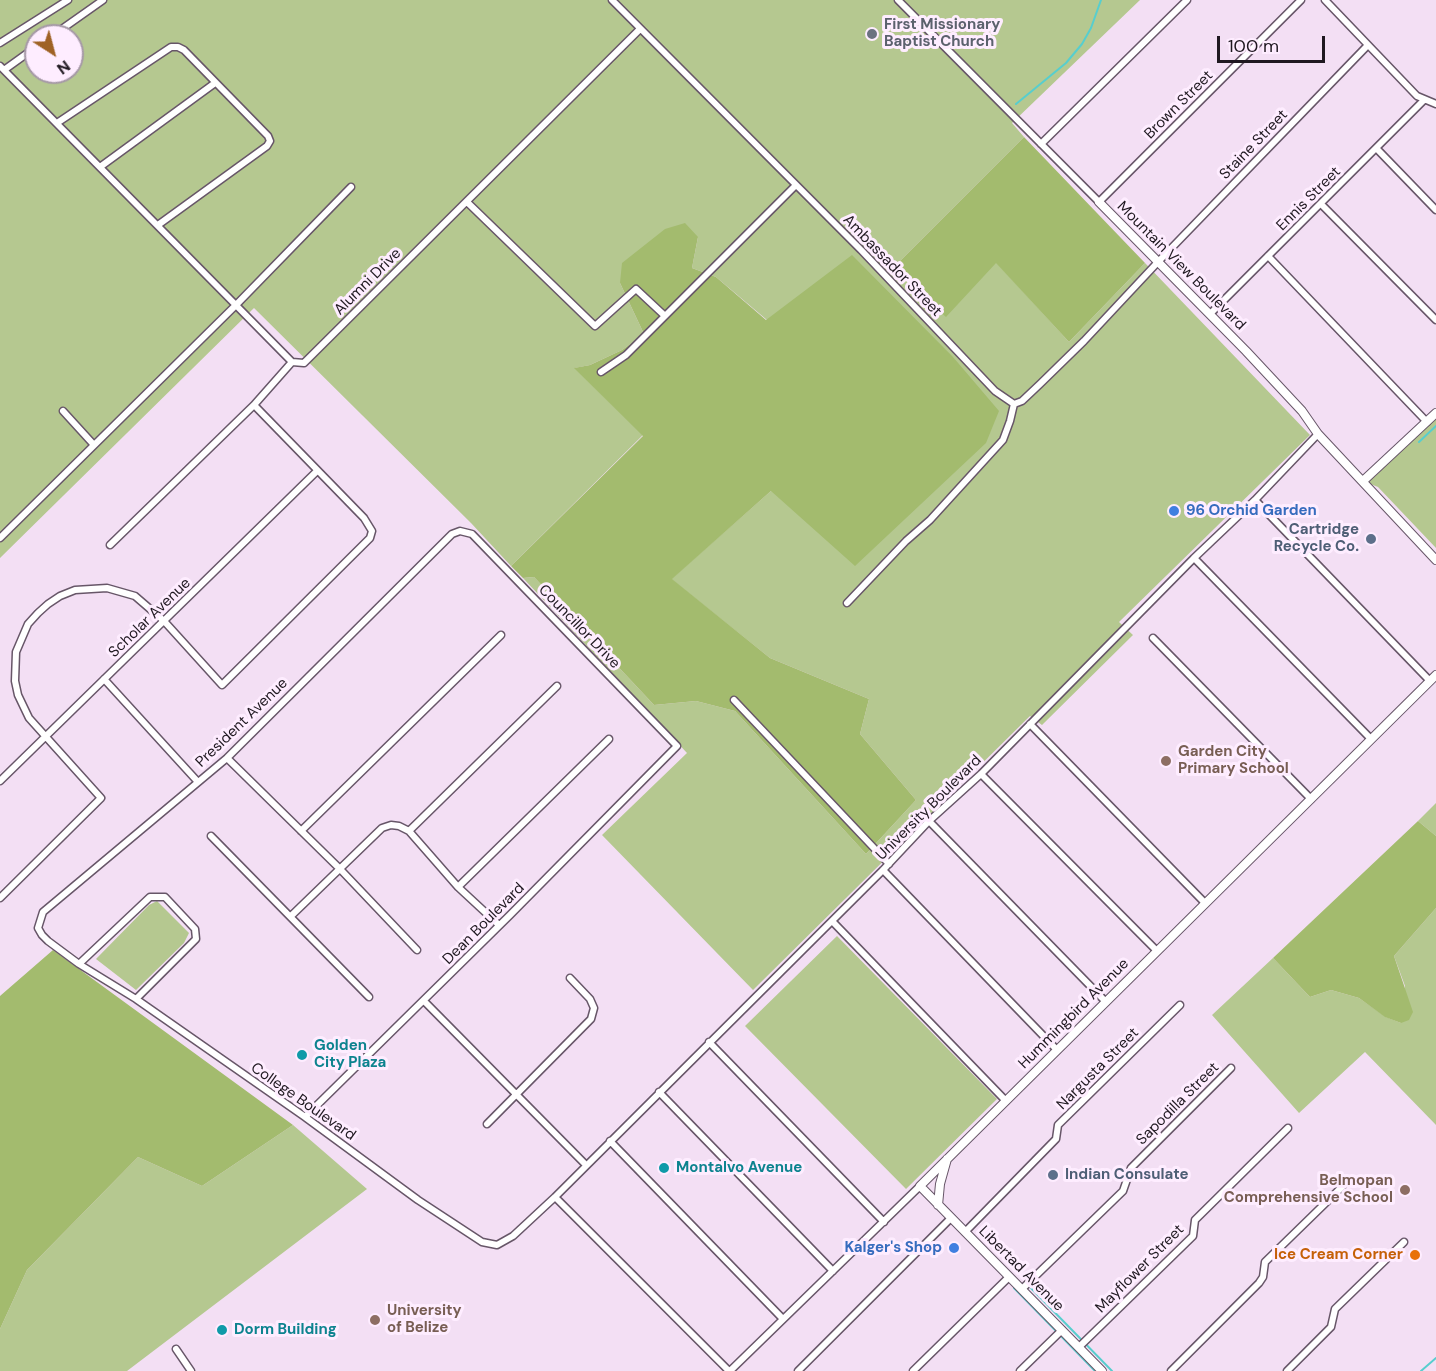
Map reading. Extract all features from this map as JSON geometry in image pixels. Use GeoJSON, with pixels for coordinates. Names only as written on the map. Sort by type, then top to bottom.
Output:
{"type":"FeatureCollection","features":[{"type":"Feature","properties":{"kind":"street"},"geometry":{"type":"LineString","coordinates":[[0,44],[68,0]]}},
{"type":"Feature","properties":{"kind":"street"},"geometry":{"type":"LineString","coordinates":[[69,24],[103,0]]}},
{"type":"Feature","properties":{"kind":"street","name":"Ambassador Street"},"geometry":{"type":"LineString","coordinates":[[612,0],[796,185],[995,391],[1014,404]]}},
{"type":"Feature","properties":{"kind":"street","name":"Mountain View Boulevard"},"geometry":{"type":"LineString","coordinates":[[898,0],[1099,202],[1156,263],[1210,314],[1302,411],[1318,434],[1436,560]]}},
{"type":"Feature","properties":{"kind":"street"},"geometry":{"type":"LineString","coordinates":[[1041,144],[1187,0]]}},
{"type":"Feature","properties":{"kind":"street","name":"Brown Street"},"geometry":{"type":"LineString","coordinates":[[1099,202],[1301,0]]}},
{"type":"Feature","properties":{"kind":"street"},"geometry":{"type":"LineString","coordinates":[[1324,0],[1417,96],[1436,104]]}},
{"type":"Feature","properties":{"kind":"street","name":"Alumni Drive"},"geometry":{"type":"LineString","coordinates":[[110,545],[254,405],[292,362],[304,363],[640,29]]}},
{"type":"Feature","properties":{"kind":"street","name":"Staine Street"},"geometry":{"type":"LineString","coordinates":[[1156,263],[1368,45]]}},
{"type":"Feature","properties":{"kind":"street"},"geometry":{"type":"LineString","coordinates":[[57,123],[171,47],[178,47],[268,136],[270,141],[267,146],[158,225]]}},
{"type":"Feature","properties":{"kind":"street"},"geometry":{"type":"LineString","coordinates":[[24,54],[2,68],[292,362]]}},
{"type":"Feature","properties":{"kind":"street"},"geometry":{"type":"LineString","coordinates":[[100,167],[215,83]]}},
{"type":"Feature","properties":{"kind":"street","name":"Ennis Street"},"geometry":{"type":"LineString","coordinates":[[1210,314],[1424,100]]}},
{"type":"Feature","properties":{"kind":"street"},"geometry":{"type":"LineString","coordinates":[[1377,149],[1436,210]]}},
{"type":"Feature","properties":{"kind":"street"},"geometry":{"type":"LineString","coordinates":[[601,372],[626,355],[796,185]]}},
{"type":"Feature","properties":{"kind":"street"},"geometry":{"type":"LineString","coordinates":[[0,538],[236,305],[351,187]]}},
{"type":"Feature","properties":{"kind":"street"},"geometry":{"type":"LineString","coordinates":[[467,202],[595,326],[636,289],[665,316]]}},
{"type":"Feature","properties":{"kind":"street"},"geometry":{"type":"LineString","coordinates":[[1321,204],[1436,320]]}},
{"type":"Feature","properties":{"kind":"street"},"geometry":{"type":"LineString","coordinates":[[1268,256],[1427,422]]}},
{"type":"Feature","properties":{"kind":"street"},"geometry":{"type":"LineString","coordinates":[[847,603],[906,541],[930,520],[998,446],[1011,422],[1014,404],[1022,400],[1055,370],[1156,263]]}},
{"type":"Feature","properties":{"kind":"street"},"geometry":{"type":"LineString","coordinates":[[0,898],[101,798],[46,737],[23,707],[15,681],[16,652],[21,638],[28,624],[43,609],[60,596],[75,590],[106,588],[135,596],[164,621],[222,686],[370,538],[372,531],[364,518],[254,405]]}},
{"type":"Feature","properties":{"kind":"street"},"geometry":{"type":"LineString","coordinates":[[63,411],[94,445]]}},
{"type":"Feature","properties":{"kind":"street"},"geometry":{"type":"LineString","coordinates":[[1363,481],[1436,413]]}},
{"type":"Feature","properties":{"kind":"street","name":"University Boulevard"},"geometry":{"type":"LineString","coordinates":[[555,1197],[889,864],[929,821],[981,774],[1194,558],[1255,500],[1318,434]]}},
{"type":"Feature","properties":{"kind":"street","name":"Scholar Avenue"},"geometry":{"type":"LineString","coordinates":[[0,781],[317,471]]}},
{"type":"Feature","properties":{"kind":"street"},"geometry":{"type":"LineString","coordinates":[[1255,500],[1433,678]]}},
{"type":"Feature","properties":{"kind":"street","name":"Councillor Drive"},"geometry":{"type":"LineString","coordinates":[[460,531],[472,534],[677,746]]}},
{"type":"Feature","properties":{"kind":"street","name":"President Avenue"},"geometry":{"type":"LineString","coordinates":[[38,928],[43,912],[227,758],[445,539],[460,531]]}},
{"type":"Feature","properties":{"kind":"street"},"geometry":{"type":"LineString","coordinates":[[1194,558],[1371,739]]}},
{"type":"Feature","properties":{"kind":"street"},"geometry":{"type":"LineString","coordinates":[[301,831],[501,635]]}},
{"type":"Feature","properties":{"kind":"street"},"geometry":{"type":"LineString","coordinates":[[1153,638],[1311,799]]}},
{"type":"Feature","properties":{"kind":"street","name":"Hummingbird Avenue"},"geometry":{"type":"LineString","coordinates":[[730,1371],[884,1222],[1433,678]]}},
{"type":"Feature","properties":{"kind":"street"},"geometry":{"type":"LineString","coordinates":[[104,679],[198,782]]}},
{"type":"Feature","properties":{"kind":"street"},"geometry":{"type":"LineString","coordinates":[[409,831],[557,686]]}},
{"type":"Feature","properties":{"kind":"street"},"geometry":{"type":"LineString","coordinates":[[734,700],[889,864]]}},
{"type":"Feature","properties":{"kind":"street"},"geometry":{"type":"LineString","coordinates":[[1030,724],[1205,903]]}},
{"type":"Feature","properties":{"kind":"street"},"geometry":{"type":"LineString","coordinates":[[458,887],[609,739]]}},
{"type":"Feature","properties":{"kind":"street","name":"Dean Boulevard"},"geometry":{"type":"LineString","coordinates":[[305,1117],[677,746]]}},
{"type":"Feature","properties":{"kind":"street"},"geometry":{"type":"LineString","coordinates":[[227,758],[340,869],[417,950]]}},
{"type":"Feature","properties":{"kind":"street"},"geometry":{"type":"LineString","coordinates":[[981,774],[1157,951]]}},
{"type":"Feature","properties":{"kind":"street"},"geometry":{"type":"LineString","coordinates":[[929,821],[1106,1002]]}},
{"type":"Feature","properties":{"kind":"street"},"geometry":{"type":"LineString","coordinates":[[291,916],[382,828],[391,825],[409,831],[458,887],[499,925]]}},
{"type":"Feature","properties":{"kind":"street"},"geometry":{"type":"LineString","coordinates":[[211,836],[369,997]]}},
{"type":"Feature","properties":{"kind":"street"},"geometry":{"type":"LineString","coordinates":[[883,870],[1057,1050]]}},
{"type":"Feature","properties":{"kind":"street"},"geometry":{"type":"LineString","coordinates":[[79,964],[150,897],[165,897],[195,929],[196,939],[136,999]]}},
{"type":"Feature","properties":{"kind":"street"},"geometry":{"type":"LineString","coordinates":[[832,921],[1006,1101]]}},
{"type":"Feature","properties":{"kind":"street","name":"College Boulevard"},"geometry":{"type":"LineString","coordinates":[[38,928],[48,941],[79,964],[136,999],[305,1117],[418,1200],[482,1242],[490,1245],[505,1242],[555,1197]]}},
{"type":"Feature","properties":{"kind":"street"},"geometry":{"type":"LineString","coordinates":[[487,1124],[591,1019],[594,1008],[590,999],[570,978]]}},
{"type":"Feature","properties":{"kind":"street"},"geometry":{"type":"LineString","coordinates":[[424,1000],[586,1165]]}},
{"type":"Feature","properties":{"kind":"street","name":"Nargusta Street"},"geometry":{"type":"LineString","coordinates":[[965,1232],[1056,1139],[1058,1125],[1180,1005]]}},
{"type":"Feature","properties":{"kind":"street"},"geometry":{"type":"LineString","coordinates":[[709,1042],[884,1222]]}},
{"type":"Feature","properties":{"kind":"street","name":"Sapodilla Street"},"geometry":{"type":"LineString","coordinates":[[1022,1289],[1123,1191],[1131,1168],[1231,1068]]}},
{"type":"Feature","properties":{"kind":"street"},"geometry":{"type":"LineString","coordinates":[[659,1092],[833,1271]]}},
{"type":"Feature","properties":{"kind":"street","name":"Mayflower Street"},"geometry":{"type":"LineString","coordinates":[[1079,1347],[1193,1236],[1195,1220],[1288,1128]]}},
{"type":"Feature","properties":{"kind":"street"},"geometry":{"type":"LineString","coordinates":[[610,1141],[783,1319]]}},
{"type":"Feature","properties":{"kind":"street"},"geometry":{"type":"LineString","coordinates":[[938,1205],[940,1184],[948,1158]]}},
{"type":"Feature","properties":{"kind":"street"},"geometry":{"type":"LineString","coordinates":[[1171,1371],[1259,1283],[1263,1277],[1265,1262],[1344,1185]]}},
{"type":"Feature","properties":{"kind":"street","name":"Libertad Avenue"},"geometry":{"type":"LineString","coordinates":[[920,1186],[1102,1371]]}},
{"type":"Feature","properties":{"kind":"street"},"geometry":{"type":"LineString","coordinates":[[555,1197],[730,1371]]}},
{"type":"Feature","properties":{"kind":"street"},"geometry":{"type":"LineString","coordinates":[[798,1371],[951,1218]]}},
{"type":"Feature","properties":{"kind":"street"},"geometry":{"type":"LineString","coordinates":[[1287,1371],[1331,1328],[1335,1309],[1404,1242]]}},
{"type":"Feature","properties":{"kind":"street"},"geometry":{"type":"LineString","coordinates":[[913,1371],[1009,1276]]}},
{"type":"Feature","properties":{"kind":"street"},"geometry":{"type":"LineString","coordinates":[[1020,1371],[1062,1330]]}},
{"type":"Feature","properties":{"kind":"street"},"geometry":{"type":"LineString","coordinates":[[176,1349],[191,1371]]}},
{"type":"Feature","properties":{"kind":"green space"},"geometry":{"type":"Polygon","coordinates":[[[0,0],[1140,0],[1012,123],[1024,137],[892,269],[996,262],[1069,342],[1145,263],[1310,435],[1119,622],[1133,635],[1042,725],[1030,716],[753,990],[602,835],[687,753],[523,578],[534,577],[654,705],[696,701],[735,711],[866,854],[916,800],[860,734],[869,699],[770,658],[671,579],[771,491],[767,320],[716,277],[692,268],[698,237],[620,283],[644,334],[622,350],[590,365],[575,368],[643,435],[511,566],[471,523],[254,308],[0,558],[0,0]]]}},
{"type":"Feature","properties":{"kind":"green space"},"geometry":{"type":"Polygon","coordinates":[[[1024,137],[1145,263],[1069,342],[996,263],[946,317],[892,269],[1024,137]]]}},
{"type":"Feature","properties":{"kind":"green space"},"geometry":{"type":"Polygon","coordinates":[[[685,223],[698,237],[692,268],[716,277],[766,320],[852,255],[953,357],[999,411],[986,443],[855,566],[771,491],[672,579],[770,658],[869,699],[860,734],[916,800],[866,854],[735,711],[696,701],[654,705],[534,577],[523,578],[511,566],[643,436],[574,368],[590,365],[622,350],[644,334],[620,283],[622,263],[665,229],[685,223]]]}},
{"type":"Feature","properties":{"kind":"green space"},"geometry":{"type":"Polygon","coordinates":[[[1436,413],[1436,548],[1378,487],[1363,481],[1436,413]]]}},
{"type":"Feature","properties":{"kind":"green space"},"geometry":{"type":"Polygon","coordinates":[[[1436,803],[1436,836],[1418,821],[1436,803]]]}},
{"type":"Feature","properties":{"kind":"green space"},"geometry":{"type":"Polygon","coordinates":[[[1418,821],[1436,836],[1436,908],[1394,956],[1413,1012],[1409,1020],[1401,1023],[1385,1017],[1359,998],[1331,990],[1310,997],[1273,958],[1418,821]]]}},
{"type":"Feature","properties":{"kind":"green space"},"geometry":{"type":"Polygon","coordinates":[[[157,901],[189,933],[184,943],[136,990],[96,959],[149,905],[157,901]]]}},
{"type":"Feature","properties":{"kind":"green space"},"geometry":{"type":"Polygon","coordinates":[[[1436,908],[1436,1125],[1365,1052],[1299,1113],[1212,1015],[1273,958],[1310,997],[1331,990],[1359,998],[1386,1017],[1401,1023],[1405,986],[1394,956],[1436,908]]]}},
{"type":"Feature","properties":{"kind":"green space"},"geometry":{"type":"Polygon","coordinates":[[[837,936],[997,1099],[906,1189],[745,1026],[837,936]]]}},
{"type":"Feature","properties":{"kind":"green space"},"geometry":{"type":"Polygon","coordinates":[[[53,950],[293,1125],[202,1186],[138,1157],[27,1270],[0,1329],[0,996],[53,950]]]}},
{"type":"Feature","properties":{"kind":"green space"},"geometry":{"type":"Polygon","coordinates":[[[293,1125],[367,1189],[127,1371],[0,1371],[0,1329],[27,1270],[138,1157],[202,1186],[293,1125]]]}},
{"type":"Feature","properties":{"kind":"waterway"},"geometry":{"type":"LineString","coordinates":[[1016,104],[1066,63],[1082,44],[1091,28],[1101,0]]}},
{"type":"Feature","properties":{"kind":"waterway"},"geometry":{"type":"LineString","coordinates":[[1419,442],[1436,426]]}},
{"type":"Feature","properties":{"kind":"waterway"},"geometry":{"type":"LineString","coordinates":[[1028,1285],[1112,1371]]}},
{"type":"Feature","properties":{"kind":"waterway"},"geometry":{"type":"LineString","coordinates":[[1014,1288],[1095,1371]]}},
{"type":"Feature","properties":{"kind":"waterway"},"geometry":{"type":"LineString","coordinates":[[1421,1371],[1436,1358]]}},
{"type":"Feature","properties":{"kind":"place","name":"First Missionary Baptist Church"},"geometry":{"type":"Point","coordinates":[872,34]}},
{"type":"Feature","properties":{"kind":"place","name":"96 Orchid Garden"},"geometry":{"type":"Point","coordinates":[1174,511]}},
{"type":"Feature","properties":{"kind":"place","name":"Cartridge Recycle Co."},"geometry":{"type":"Point","coordinates":[1371,539]}},
{"type":"Feature","properties":{"kind":"place","name":"Garden City Primary School"},"geometry":{"type":"Point","coordinates":[1166,761]}},
{"type":"Feature","properties":{"kind":"place","name":"Golden City Plaza"},"geometry":{"type":"Point","coordinates":[302,1055]}},
{"type":"Feature","properties":{"kind":"place","name":"Montalvo Avenue"},"geometry":{"type":"Point","coordinates":[664,1168]}},
{"type":"Feature","properties":{"kind":"place","name":"Indian Consulate"},"geometry":{"type":"Point","coordinates":[1053,1175]}},
{"type":"Feature","properties":{"kind":"place","name":"Belmopan Comprehensive School"},"geometry":{"type":"Point","coordinates":[1405,1190]}},
{"type":"Feature","properties":{"kind":"place","name":"Kalger's Shop"},"geometry":{"type":"Point","coordinates":[954,1248]}},
{"type":"Feature","properties":{"kind":"place","name":"Ice Cream Corner"},"geometry":{"type":"Point","coordinates":[1415,1255]}},
{"type":"Feature","properties":{"kind":"place","name":"University of Belize"},"geometry":{"type":"Point","coordinates":[375,1320]}},
{"type":"Feature","properties":{"kind":"place","name":"Dorm Building"},"geometry":{"type":"Point","coordinates":[222,1330]}}]}
